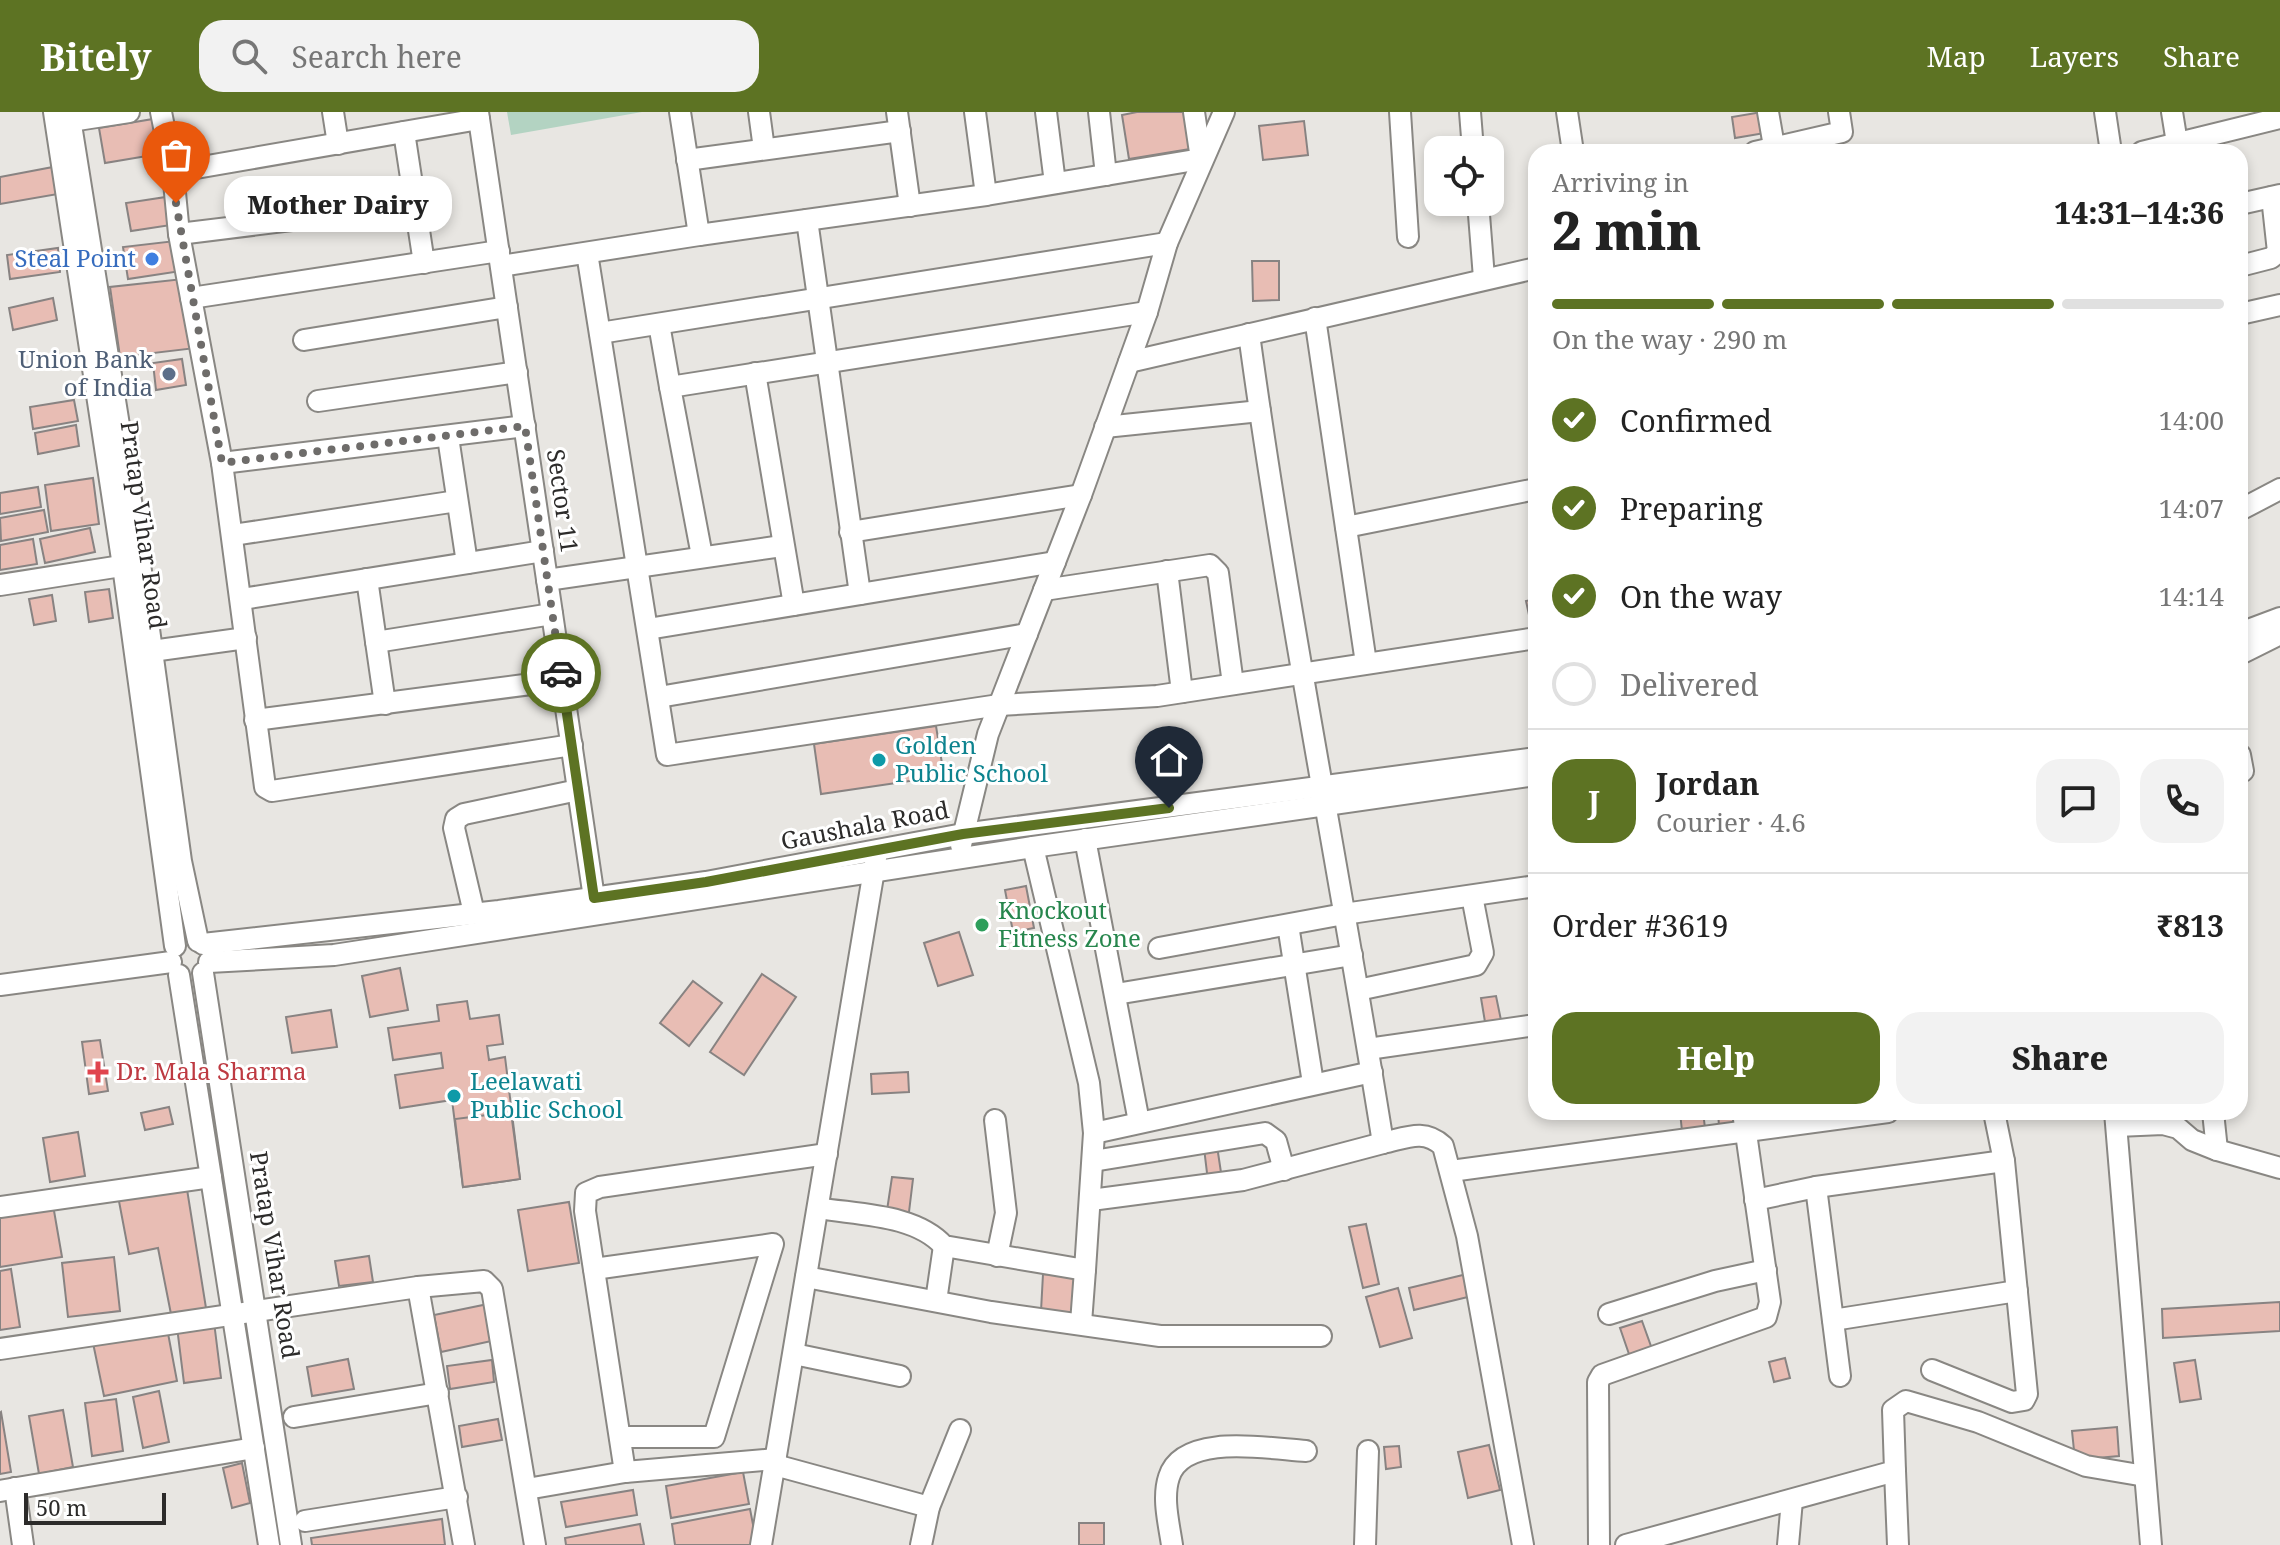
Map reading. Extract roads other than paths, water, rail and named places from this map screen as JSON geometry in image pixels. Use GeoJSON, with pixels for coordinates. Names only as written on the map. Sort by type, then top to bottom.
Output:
{"type":"FeatureCollection","features":[{"type":"Feature","properties":{"kind":"street"},"geometry":{"type":"LineString","coordinates":[[67,117],[129,112]]}},
{"type":"Feature","properties":{"kind":"street"},"geometry":{"type":"LineString","coordinates":[[161,112],[173,172],[179,234],[233,535],[263,781],[272,791],[572,745]]}},
{"type":"Feature","properties":{"kind":"street"},"geometry":{"type":"LineString","coordinates":[[333,112],[338,144]]}},
{"type":"Feature","properties":{"kind":"street"},"geometry":{"type":"LineString","coordinates":[[680,112],[699,235]]}},
{"type":"Feature","properties":{"kind":"street"},"geometry":{"type":"LineString","coordinates":[[759,112],[764,149]]}},
{"type":"Feature","properties":{"kind":"street"},"geometry":{"type":"LineString","coordinates":[[975,112],[986,195]]}},
{"type":"Feature","properties":{"kind":"street"},"geometry":{"type":"LineString","coordinates":[[1046,112],[1055,183]]}},
{"type":"Feature","properties":{"kind":"street"},"geometry":{"type":"LineString","coordinates":[[1099,112],[1106,175]]}},
{"type":"Feature","properties":{"kind":"street"},"geometry":{"type":"LineString","coordinates":[[1194,112],[1201,159]]}},
{"type":"Feature","properties":{"kind":"street"},"geometry":{"type":"LineString","coordinates":[[958,858],[988,734],[1081,495],[1147,312],[1167,243],[1224,112]]}},
{"type":"Feature","properties":{"kind":"street"},"geometry":{"type":"LineString","coordinates":[[1400,112],[1408,237]]}},
{"type":"Feature","properties":{"kind":"street"},"geometry":{"type":"LineString","coordinates":[[1470,112],[1472,136]]}},
{"type":"Feature","properties":{"kind":"street"},"geometry":{"type":"LineString","coordinates":[[1567,112],[1572,144]]}},
{"type":"Feature","properties":{"kind":"street"},"geometry":{"type":"LineString","coordinates":[[1768,112],[1768,144]]}},
{"type":"Feature","properties":{"kind":"street"},"geometry":{"type":"LineString","coordinates":[[1795,144],[1842,132],[1839,112]]}},
{"type":"Feature","properties":{"kind":"street"},"geometry":{"type":"LineString","coordinates":[[2105,112],[2110,144]]}},
{"type":"Feature","properties":{"kind":"street"},"geometry":{"type":"LineString","coordinates":[[2172,112],[2177,143]]}},
{"type":"Feature","properties":{"kind":"street"},"geometry":{"type":"LineString","coordinates":[[173,172],[404,132],[479,115]]}},
{"type":"Feature","properties":{"kind":"street","name":"Sector 11"},"geometry":{"type":"LineString","coordinates":[[479,115],[594,898]]}},
{"type":"Feature","properties":{"kind":"street","name":"Pratap Vihar Road"},"geometry":{"type":"LineString","coordinates":[[67,117],[132,565],[175,961],[269,1545]]}},
{"type":"Feature","properties":{"kind":"street"},"geometry":{"type":"LineString","coordinates":[[2173,144],[2251,118],[2280,118]]}},
{"type":"Feature","properties":{"kind":"street"},"geometry":{"type":"LineString","coordinates":[[687,160],[764,149],[899,122],[910,206]]}},
{"type":"Feature","properties":{"kind":"street"},"geometry":{"type":"LineString","coordinates":[[404,132],[424,263]]}},
{"type":"Feature","properties":{"kind":"street"},"geometry":{"type":"LineString","coordinates":[[191,298],[424,263],[587,253],[986,195],[1201,159]]}},
{"type":"Feature","properties":{"kind":"street"},"geometry":{"type":"LineString","coordinates":[[2248,202],[2276,196],[2279,258],[2248,264]]}},
{"type":"Feature","properties":{"kind":"street"},"geometry":{"type":"LineString","coordinates":[[179,234],[415,205]]}},
{"type":"Feature","properties":{"kind":"street"},"geometry":{"type":"LineString","coordinates":[[1479,216],[1484,278]]}},
{"type":"Feature","properties":{"kind":"street"},"geometry":{"type":"LineString","coordinates":[[807,220],[830,361],[860,594]]}},
{"type":"Feature","properties":{"kind":"street"},"geometry":{"type":"LineString","coordinates":[[600,333],[1167,243]]}},
{"type":"Feature","properties":{"kind":"street"},"geometry":{"type":"LineString","coordinates":[[587,253],[659,697],[664,749],[673,756],[999,705],[1182,692],[1528,639]]}},
{"type":"Feature","properties":{"kind":"street"},"geometry":{"type":"LineString","coordinates":[[1129,362],[1528,270]]}},
{"type":"Feature","properties":{"kind":"street"},"geometry":{"type":"LineString","coordinates":[[2248,312],[2280,305]]}},
{"type":"Feature","properties":{"kind":"street"},"geometry":{"type":"LineString","coordinates":[[304,340],[507,307]]}},
{"type":"Feature","properties":{"kind":"street"},"geometry":{"type":"LineString","coordinates":[[670,387],[1147,312]]}},
{"type":"Feature","properties":{"kind":"street"},"geometry":{"type":"LineString","coordinates":[[1315,318],[1366,663]]}},
{"type":"Feature","properties":{"kind":"street"},"geometry":{"type":"LineString","coordinates":[[659,324],[702,556]]}},
{"type":"Feature","properties":{"kind":"street"},"geometry":{"type":"LineString","coordinates":[[1249,334],[1301,674],[1326,797],[1383,1143]]}},
{"type":"Feature","properties":{"kind":"street"},"geometry":{"type":"LineString","coordinates":[[318,401],[517,372]]}},
{"type":"Feature","properties":{"kind":"street"},"geometry":{"type":"LineString","coordinates":[[755,373],[794,605]]}},
{"type":"Feature","properties":{"kind":"street"},"geometry":{"type":"LineString","coordinates":[[1105,427],[1260,411]]}},
{"type":"Feature","properties":{"kind":"street"},"geometry":{"type":"LineString","coordinates":[[222,463],[525,426]]}},
{"type":"Feature","properties":{"kind":"street"},"geometry":{"type":"LineString","coordinates":[[448,437],[467,563]]}},
{"type":"Feature","properties":{"kind":"street"},"geometry":{"type":"LineString","coordinates":[[2248,502],[2280,489]]}},
{"type":"Feature","properties":{"kind":"street"},"geometry":{"type":"LineString","coordinates":[[1346,527],[1528,491]]}},
{"type":"Feature","properties":{"kind":"street"},"geometry":{"type":"LineString","coordinates":[[850,532],[1081,495]]}},
{"type":"Feature","properties":{"kind":"street"},"geometry":{"type":"LineString","coordinates":[[233,535],[457,501]]}},
{"type":"Feature","properties":{"kind":"street"},"geometry":{"type":"LineString","coordinates":[[547,580],[782,546]]}},
{"type":"Feature","properties":{"kind":"street"},"geometry":{"type":"LineString","coordinates":[[242,599],[543,551]]}},
{"type":"Feature","properties":{"kind":"street"},"geometry":{"type":"LineString","coordinates":[[648,629],[1055,562]]}},
{"type":"Feature","properties":{"kind":"street"},"geometry":{"type":"LineString","coordinates":[[0,585],[132,565]]}},
{"type":"Feature","properties":{"kind":"street","name":"Pratap Vihar Road"},"geometry":{"type":"LineString","coordinates":[[132,565],[152,651],[181,861],[203,955],[291,1545]]}},
{"type":"Feature","properties":{"kind":"street"},"geometry":{"type":"LineString","coordinates":[[1044,590],[1210,565],[1218,573],[1233,684]]}},
{"type":"Feature","properties":{"kind":"street"},"geometry":{"type":"LineString","coordinates":[[1167,571],[1182,692]]}},
{"type":"Feature","properties":{"kind":"street"},"geometry":{"type":"LineString","coordinates":[[367,579],[385,704]]}},
{"type":"Feature","properties":{"kind":"street"},"geometry":{"type":"LineString","coordinates":[[376,642],[552,614]]}},
{"type":"Feature","properties":{"kind":"street"},"geometry":{"type":"LineString","coordinates":[[2248,630],[2280,618]]}},
{"type":"Feature","properties":{"kind":"street"},"geometry":{"type":"LineString","coordinates":[[659,697],[1027,634]]}},
{"type":"Feature","properties":{"kind":"street"},"geometry":{"type":"LineString","coordinates":[[2248,650],[2280,634]]}},
{"type":"Feature","properties":{"kind":"street"},"geometry":{"type":"LineString","coordinates":[[152,651],[246,638]]}},
{"type":"Feature","properties":{"kind":"street"},"geometry":{"type":"LineString","coordinates":[[255,720],[560,681]]}},
{"type":"Feature","properties":{"kind":"street","name":"Gaushala Road"},"geometry":{"type":"LineString","coordinates":[[203,955],[474,913],[706,882],[876,860],[958,858],[1033,847],[1528,759]]}},
{"type":"Feature","properties":{"kind":"street","name":"Gaushala Road"},"geometry":{"type":"LineString","coordinates":[[203,955],[334,955],[876,860],[963,834],[1528,776]]}},
{"type":"Feature","properties":{"kind":"street"},"geometry":{"type":"LineString","coordinates":[[474,913],[454,828],[456,819],[464,814],[578,790]]}},
{"type":"Feature","properties":{"kind":"street"},"geometry":{"type":"LineString","coordinates":[[1085,839],[1139,1122]]}},
{"type":"Feature","properties":{"kind":"street"},"geometry":{"type":"LineString","coordinates":[[1033,847],[1089,1083],[1094,1133],[1081,1323]]}},
{"type":"Feature","properties":{"kind":"street"},"geometry":{"type":"LineString","coordinates":[[761,1545],[876,860]]}},
{"type":"Feature","properties":{"kind":"street"},"geometry":{"type":"LineString","coordinates":[[1159,948],[1344,914],[1528,887]]}},
{"type":"Feature","properties":{"kind":"street"},"geometry":{"type":"LineString","coordinates":[[1358,990],[1476,965],[1481,960],[1472,896]]}},
{"type":"Feature","properties":{"kind":"street"},"geometry":{"type":"LineString","coordinates":[[1288,925],[1313,1083]]}},
{"type":"Feature","properties":{"kind":"street"},"geometry":{"type":"LineString","coordinates":[[185,940],[203,955],[192,978],[175,961],[185,940]]}},
{"type":"Feature","properties":{"kind":"street"},"geometry":{"type":"LineString","coordinates":[[1116,994],[1352,955]]}},
{"type":"Feature","properties":{"kind":"street"},"geometry":{"type":"LineString","coordinates":[[0,985],[175,961]]}},
{"type":"Feature","properties":{"kind":"street"},"geometry":{"type":"LineString","coordinates":[[1368,1049],[1528,1026]]}},
{"type":"Feature","properties":{"kind":"street"},"geometry":{"type":"LineString","coordinates":[[1094,1133],[1372,1072]]}},
{"type":"Feature","properties":{"kind":"street"},"geometry":{"type":"LineString","coordinates":[[995,1120],[1006,1213],[997,1256]]}},
{"type":"Feature","properties":{"kind":"street"},"geometry":{"type":"LineString","coordinates":[[1932,1370],[2012,1402],[2024,1400],[2027,1394],[2004,1161],[1996,1120]]}},
{"type":"Feature","properties":{"kind":"street"},"geometry":{"type":"LineString","coordinates":[[2116,1120],[2151,1545]]}},
{"type":"Feature","properties":{"kind":"street"},"geometry":{"type":"LineString","coordinates":[[2125,1120],[2178,1128],[2192,1140],[2217,1150],[2280,1168]]}},
{"type":"Feature","properties":{"kind":"street"},"geometry":{"type":"LineString","coordinates":[[2214,1120],[2217,1150]]}},
{"type":"Feature","properties":{"kind":"street"},"geometry":{"type":"LineString","coordinates":[[1451,1171],[1744,1121],[1770,1302],[1766,1317],[1602,1375],[1598,1382],[1599,1545]]}},
{"type":"Feature","properties":{"kind":"street"},"geometry":{"type":"LineString","coordinates":[[1093,1161],[1265,1133],[1276,1141],[1284,1170]]}},
{"type":"Feature","properties":{"kind":"street"},"geometry":{"type":"LineString","coordinates":[[1091,1200],[1191,1188],[1284,1170],[1420,1134],[1434,1137],[1443,1146],[1467,1236],[1523,1545]]}},
{"type":"Feature","properties":{"kind":"street"},"geometry":{"type":"LineString","coordinates":[[625,1472],[584,1202],[589,1190],[827,1154]]}},
{"type":"Feature","properties":{"kind":"street"},"geometry":{"type":"LineString","coordinates":[[1755,1200],[1816,1187],[2004,1161]]}},
{"type":"Feature","properties":{"kind":"street"},"geometry":{"type":"LineString","coordinates":[[0,1207],[211,1177]]}},
{"type":"Feature","properties":{"kind":"street"},"geometry":{"type":"LineString","coordinates":[[1816,1187],[1840,1376]]}},
{"type":"Feature","properties":{"kind":"street"},"geometry":{"type":"LineString","coordinates":[[818,1208],[912,1224],[932,1233],[944,1246],[1085,1270]]}},
{"type":"Feature","properties":{"kind":"street"},"geometry":{"type":"LineString","coordinates":[[594,1269],[773,1244],[714,1437],[620,1437]]}},
{"type":"Feature","properties":{"kind":"street"},"geometry":{"type":"LineString","coordinates":[[936,1301],[944,1246]]}},
{"type":"Feature","properties":{"kind":"street"},"geometry":{"type":"LineString","coordinates":[[1609,1314],[1715,1281],[1766,1270]]}},
{"type":"Feature","properties":{"kind":"street"},"geometry":{"type":"LineString","coordinates":[[806,1277],[1160,1336],[1321,1336]]}},
{"type":"Feature","properties":{"kind":"street"},"geometry":{"type":"LineString","coordinates":[[0,1349],[478,1280],[492,1289],[535,1545]]}},
{"type":"Feature","properties":{"kind":"street"},"geometry":{"type":"LineString","coordinates":[[418,1287],[464,1545]]}},
{"type":"Feature","properties":{"kind":"street"},"geometry":{"type":"LineString","coordinates":[[1833,1320],[2017,1291]]}},
{"type":"Feature","properties":{"kind":"street"},"geometry":{"type":"LineString","coordinates":[[794,1354],[900,1376]]}},
{"type":"Feature","properties":{"kind":"street"},"geometry":{"type":"LineString","coordinates":[[294,1417],[438,1393]]}},
{"type":"Feature","properties":{"kind":"street"},"geometry":{"type":"LineString","coordinates":[[1898,1545],[1893,1410],[1906,1401],[1978,1422],[2086,1466],[2145,1476]]}},
{"type":"Feature","properties":{"kind":"street"},"geometry":{"type":"LineString","coordinates":[[921,1545],[929,1507],[960,1430]]}},
{"type":"Feature","properties":{"kind":"street"},"geometry":{"type":"LineString","coordinates":[[1172,1545],[1166,1494],[1169,1474],[1182,1458],[1200,1449],[1221,1446],[1306,1451]]}},
{"type":"Feature","properties":{"kind":"street"},"geometry":{"type":"LineString","coordinates":[[23,1545],[8,1490],[254,1448]]}},
{"type":"Feature","properties":{"kind":"street"},"geometry":{"type":"LineString","coordinates":[[1365,1545],[1368,1451]]}},
{"type":"Feature","properties":{"kind":"street"},"geometry":{"type":"LineString","coordinates":[[527,1489],[625,1472],[776,1462],[929,1507]]}},
{"type":"Feature","properties":{"kind":"street"},"geometry":{"type":"LineString","coordinates":[[1626,1545],[1895,1471]]}},
{"type":"Feature","properties":{"kind":"street"},"geometry":{"type":"LineString","coordinates":[[305,1521],[457,1497]]}},
{"type":"Feature","properties":{"kind":"street"},"geometry":{"type":"LineString","coordinates":[[1788,1545],[1792,1500]]}},
{"type":"Feature","properties":{"kind":"place","name":"Mother Dairy"},"geometry":{"type":"Point","coordinates":[176,203]}},
{"type":"Feature","properties":{"kind":"place","name":"Steal Point"},"geometry":{"type":"Point","coordinates":[152,259]}},
{"type":"Feature","properties":{"kind":"place","name":"Union Bank of India"},"geometry":{"type":"Point","coordinates":[169,374]}},
{"type":"Feature","properties":{"kind":"place","name":"Golden Public School"},"geometry":{"type":"Point","coordinates":[879,760]}},
{"type":"Feature","properties":{"kind":"place","name":"Knockout Fitness Zone"},"geometry":{"type":"Point","coordinates":[982,925]}},
{"type":"Feature","properties":{"kind":"place","name":"Dr. Mala Sharma"},"geometry":{"type":"Point","coordinates":[98,1072]}},
{"type":"Feature","properties":{"kind":"place","name":"Leelawati Public School"},"geometry":{"type":"Point","coordinates":[454,1096]}}]}
